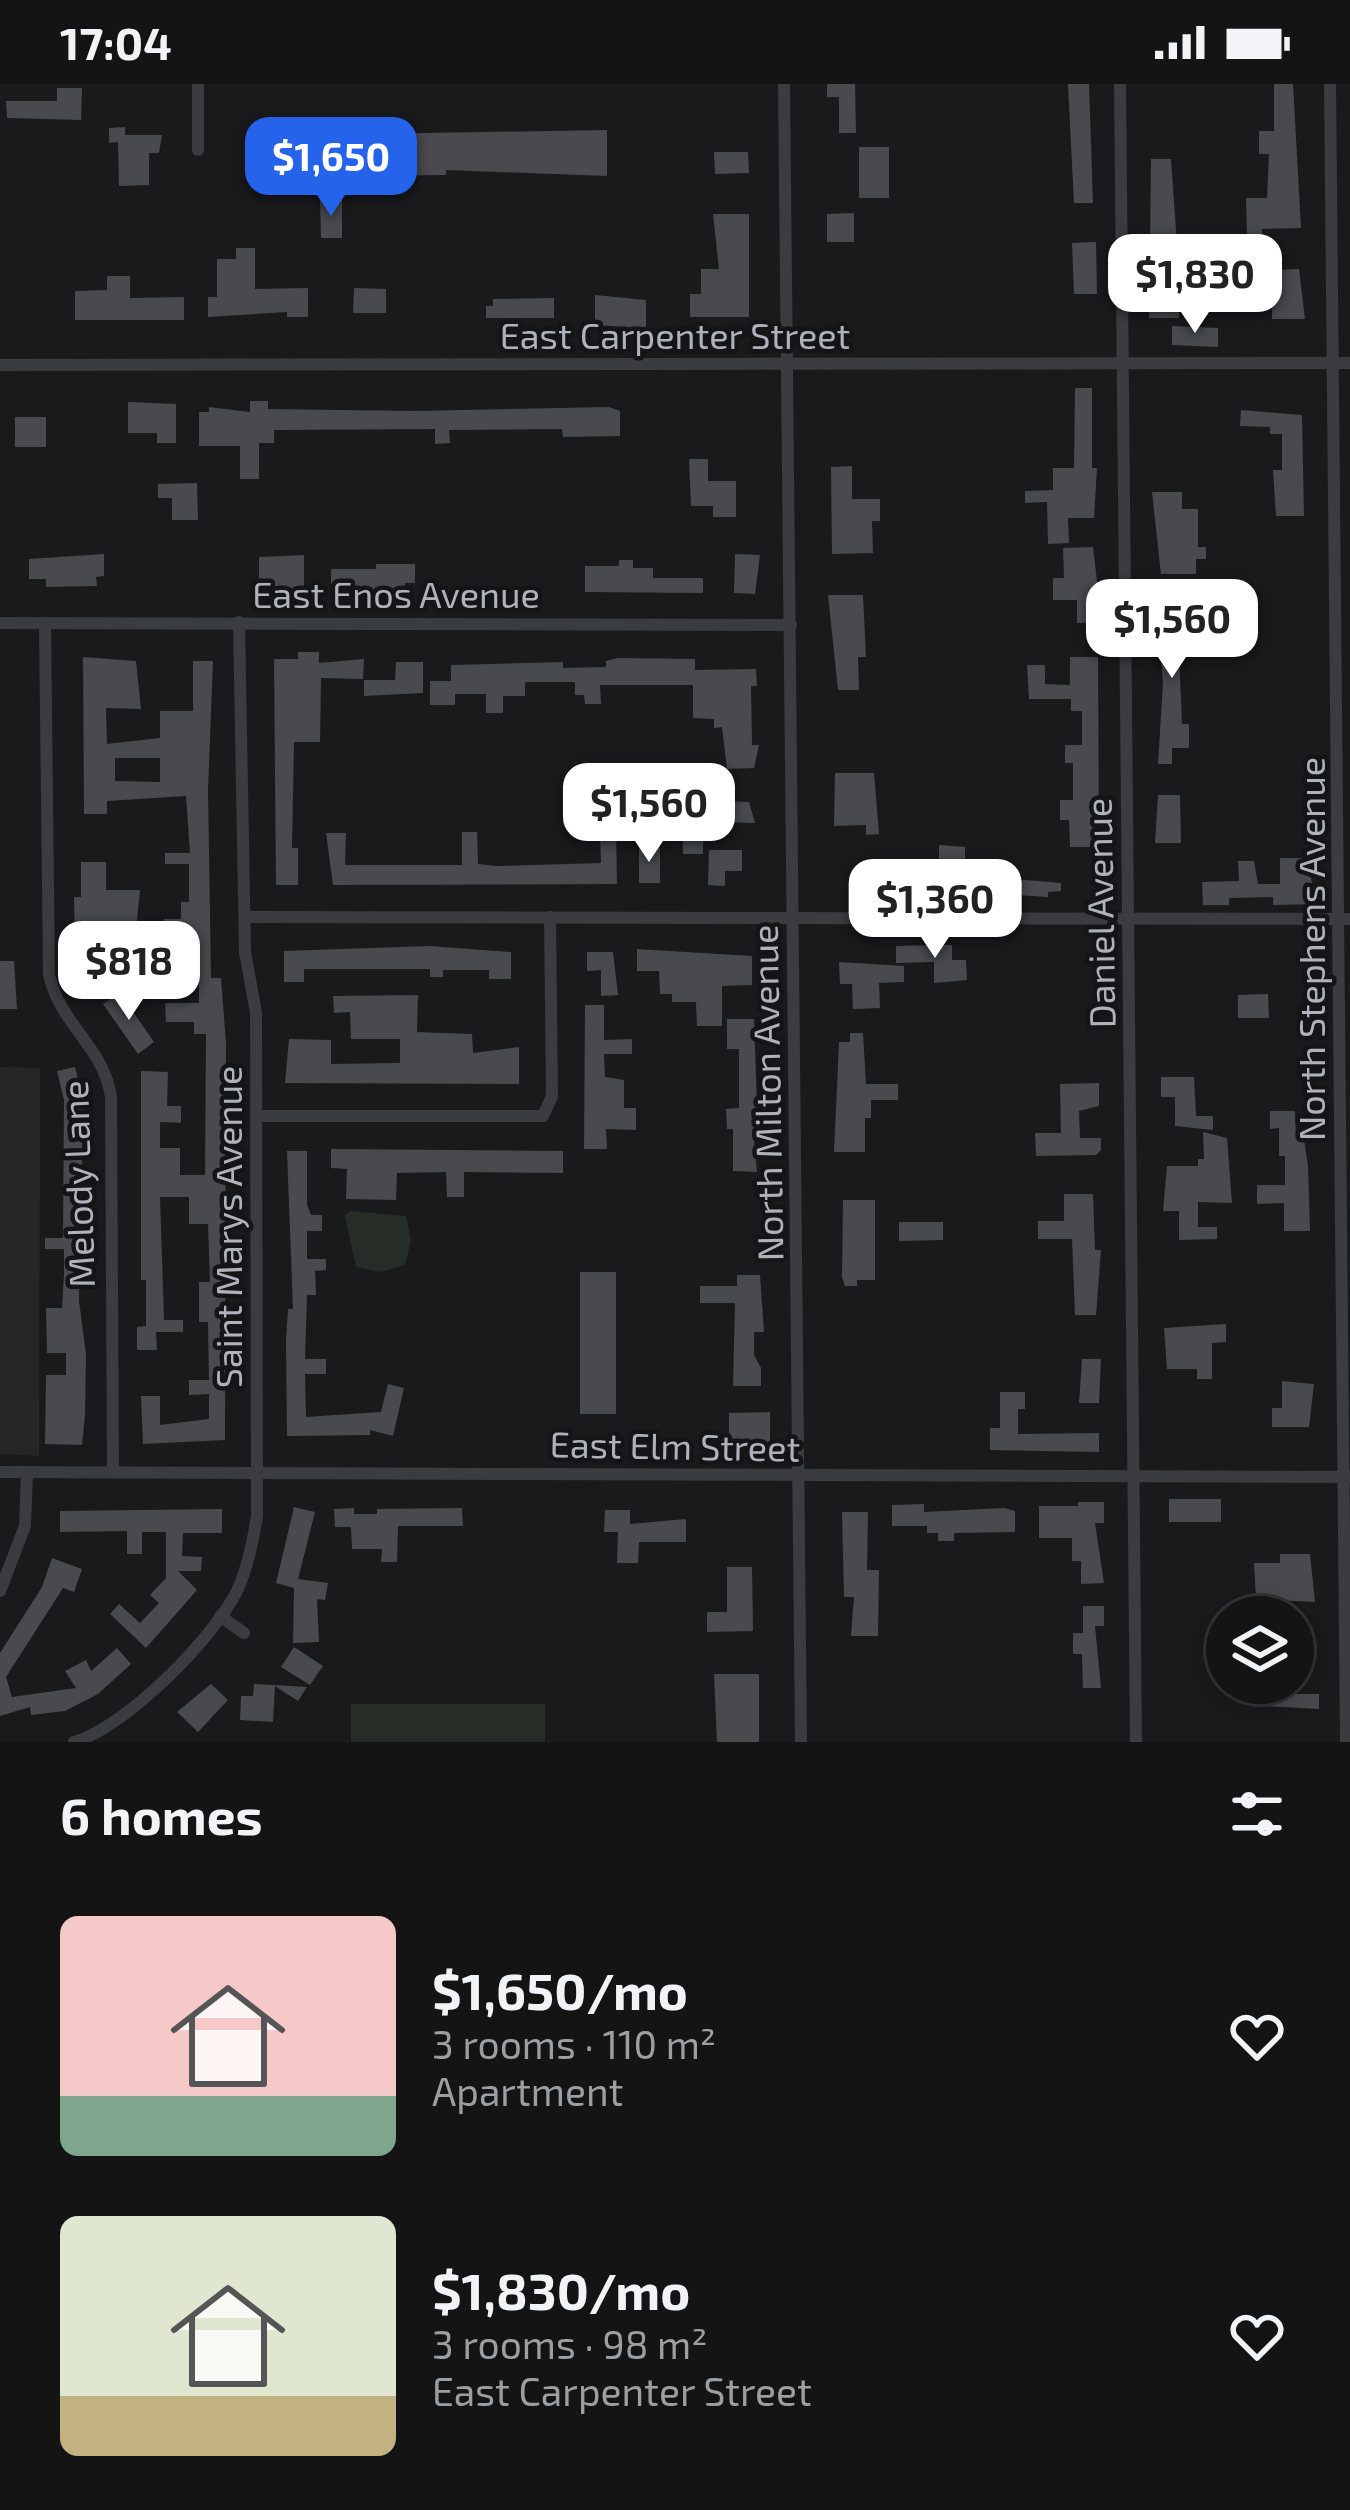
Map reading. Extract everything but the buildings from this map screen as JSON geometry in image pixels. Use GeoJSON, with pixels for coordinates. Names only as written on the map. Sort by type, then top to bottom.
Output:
{"type":"FeatureCollection","features":[{"type":"Feature","properties":{"kind":"street"},"geometry":{"type":"LineString","coordinates":[[198,84],[198,150]]}},
{"type":"Feature","properties":{"kind":"street","name":"North Milton Avenue"},"geometry":{"type":"LineString","coordinates":[[784,84],[801,1742]]}},
{"type":"Feature","properties":{"kind":"street","name":"Daniel Avenue"},"geometry":{"type":"LineString","coordinates":[[1120,84],[1136,1742]]}},
{"type":"Feature","properties":{"kind":"street","name":"North Stephens Avenue"},"geometry":{"type":"LineString","coordinates":[[1330,84],[1345,920],[1346,1742]]}},
{"type":"Feature","properties":{"kind":"street","name":"East Carpenter Street"},"geometry":{"type":"LineString","coordinates":[[0,364],[1350,363]]}},
{"type":"Feature","properties":{"kind":"street","name":"Saint Marys Avenue"},"geometry":{"type":"LineString","coordinates":[[74,1742],[99,1738],[127,1714],[220,1616],[237,1591],[253,1540],[258,1473],[256,1013],[245,916],[239,622]]}},
{"type":"Feature","properties":{"kind":"street","name":"East Enos Avenue"},"geometry":{"type":"LineString","coordinates":[[0,623],[791,625]]}},
{"type":"Feature","properties":{"kind":"street","name":"Melody Lane"},"geometry":{"type":"LineString","coordinates":[[45,623],[49,974],[59,1009],[100,1058],[111,1097],[113,1472]]}},
{"type":"Feature","properties":{"kind":"street"},"geometry":{"type":"LineString","coordinates":[[245,916],[1345,920]]}},
{"type":"Feature","properties":{"kind":"street"},"geometry":{"type":"LineString","coordinates":[[256,1115],[543,1116],[552,1096],[550,917]]}},
{"type":"Feature","properties":{"kind":"street","name":"East Elm Street"},"geometry":{"type":"LineString","coordinates":[[0,1472],[1347,1477]]}},
{"type":"Feature","properties":{"kind":"street"},"geometry":{"type":"LineString","coordinates":[[0,1591],[25,1526],[27,1472]]}},
{"type":"Feature","properties":{"kind":"street"},"geometry":{"type":"LineString","coordinates":[[220,1616],[244,1633]]}},
{"type":"Feature","properties":{"kind":"shaded area"},"geometry":{"type":"Polygon","coordinates":[[[0,1067],[40,1068],[39,1456],[0,1454],[0,1067]]]}},
{"type":"Feature","properties":{"kind":"shaded area"},"geometry":{"type":"Polygon","coordinates":[[[350,1211],[406,1216],[411,1240],[405,1265],[381,1272],[356,1267],[345,1216],[350,1211]]]}},
{"type":"Feature","properties":{"kind":"shaded area"},"geometry":{"type":"Polygon","coordinates":[[[351,1704],[545,1704],[545,1742],[351,1742],[351,1704]]]}}]}
